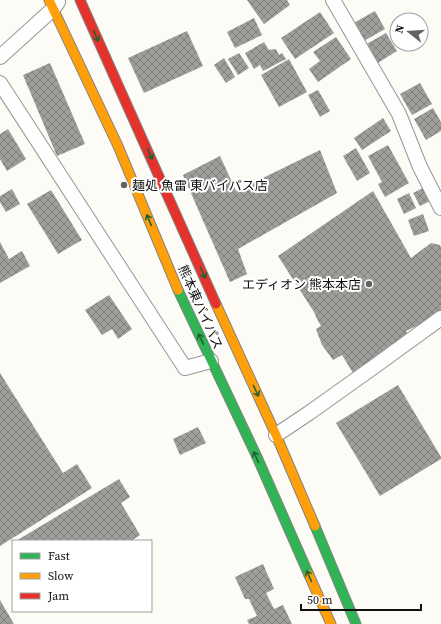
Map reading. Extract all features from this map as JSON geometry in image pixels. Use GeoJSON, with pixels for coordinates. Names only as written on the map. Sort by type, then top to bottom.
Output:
{"type":"FeatureCollection","features":[{"type":"Feature","properties":{"kind":"highway","name":"熊本東バイパス"},"geometry":{"type":"LineString","coordinates":[[80,0],[276,435],[356,624]]}},
{"type":"Feature","properties":{"kind":"highway","name":"熊本東バイパス"},"geometry":{"type":"LineString","coordinates":[[54,3],[118,146],[180,294],[256,457],[331,624]]}},
{"type":"Feature","properties":{"kind":"street"},"geometry":{"type":"LineString","coordinates":[[333,0],[399,114],[420,167],[441,208]]}},
{"type":"Feature","properties":{"kind":"street"},"geometry":{"type":"LineString","coordinates":[[0,57],[54,3]]}},
{"type":"Feature","properties":{"kind":"street"},"geometry":{"type":"LineString","coordinates":[[0,83],[185,368],[211,361]]}},
{"type":"Feature","properties":{"kind":"street"},"geometry":{"type":"LineString","coordinates":[[276,435],[441,318]]}},
{"type":"Feature","properties":{"kind":"building"},"geometry":{"type":"Polygon","coordinates":[[[247,0],[287,0],[290,5],[264,24],[247,0]]]}},
{"type":"Feature","properties":{"kind":"building"},"geometry":{"type":"Polygon","coordinates":[[[375,11],[385,29],[362,42],[352,24],[375,11]]]}},
{"type":"Feature","properties":{"kind":"building"},"geometry":{"type":"Polygon","coordinates":[[[320,12],[334,33],[295,59],[281,38],[320,12]]]}},
{"type":"Feature","properties":{"kind":"building"},"geometry":{"type":"Polygon","coordinates":[[[254,18],[262,35],[235,48],[227,32],[254,18]]]}},
{"type":"Feature","properties":{"kind":"building"},"geometry":{"type":"Polygon","coordinates":[[[187,31],[203,66],[144,93],[128,58],[187,31]]]}},
{"type":"Feature","properties":{"kind":"building"},"geometry":{"type":"Polygon","coordinates":[[[386,33],[389,38],[389,52],[395,52],[376,64],[365,45],[386,33]]]}},
{"type":"Feature","properties":{"kind":"building"},"geometry":{"type":"Polygon","coordinates":[[[336,37],[351,59],[318,82],[309,69],[320,61],[313,52],[336,37]]]}},
{"type":"Feature","properties":{"kind":"building"},"geometry":{"type":"Polygon","coordinates":[[[264,42],[269,50],[276,49],[279,55],[282,53],[286,59],[263,71],[260,65],[254,69],[245,53],[264,42]]]}},
{"type":"Feature","properties":{"kind":"building"},"geometry":{"type":"Polygon","coordinates":[[[239,53],[249,68],[238,75],[228,59],[239,53]]]}},
{"type":"Feature","properties":{"kind":"building"},"geometry":{"type":"Polygon","coordinates":[[[224,58],[235,77],[226,83],[214,65],[224,58]]]}},
{"type":"Feature","properties":{"kind":"building"},"geometry":{"type":"Polygon","coordinates":[[[289,59],[307,92],[279,107],[261,75],[289,59]]]}},
{"type":"Feature","properties":{"kind":"building"},"geometry":{"type":"Polygon","coordinates":[[[50,63],[85,144],[57,156],[23,75],[50,63]]]}},
{"type":"Feature","properties":{"kind":"building"},"geometry":{"type":"Polygon","coordinates":[[[420,83],[432,104],[412,115],[400,94],[420,83]]]}},
{"type":"Feature","properties":{"kind":"building"},"geometry":{"type":"Polygon","coordinates":[[[318,90],[330,111],[320,117],[308,95],[318,90]]]}},
{"type":"Feature","properties":{"kind":"building"},"geometry":{"type":"Polygon","coordinates":[[[433,108],[441,122],[441,131],[426,140],[414,119],[433,108]]]}},
{"type":"Feature","properties":{"kind":"building"},"geometry":{"type":"Polygon","coordinates":[[[383,118],[391,131],[362,150],[354,138],[383,118]]]}},
{"type":"Feature","properties":{"kind":"building"},"geometry":{"type":"Polygon","coordinates":[[[8,129],[26,159],[7,171],[0,159],[0,134],[8,129]]]}},
{"type":"Feature","properties":{"kind":"building"},"geometry":{"type":"Polygon","coordinates":[[[388,145],[409,183],[385,197],[378,184],[382,182],[368,156],[388,145]]]}},
{"type":"Feature","properties":{"kind":"building"},"geometry":{"type":"Polygon","coordinates":[[[356,148],[370,173],[357,181],[343,156],[356,148]]]}},
{"type":"Feature","properties":{"kind":"building"},"geometry":{"type":"Polygon","coordinates":[[[320,150],[337,193],[238,249],[247,274],[230,282],[183,175],[220,156],[236,191],[320,150]]]}},
{"type":"Feature","properties":{"kind":"building"},"geometry":{"type":"Polygon","coordinates":[[[423,188],[430,201],[420,206],[413,193],[423,188]]]}},
{"type":"Feature","properties":{"kind":"building"},"geometry":{"type":"Polygon","coordinates":[[[12,189],[20,204],[6,212],[0,202],[0,196],[12,189]]]}},
{"type":"Feature","properties":{"kind":"building"},"geometry":{"type":"Polygon","coordinates":[[[51,190],[82,240],[58,254],[27,204],[51,190]]]}},
{"type":"Feature","properties":{"kind":"building","name":"エディオン 熊本本店"},"geometry":{"type":"Polygon","coordinates":[[[373,191],[411,258],[431,243],[440,245],[441,311],[436,317],[406,331],[409,336],[353,373],[342,355],[333,360],[322,345],[316,329],[321,326],[314,312],[278,256],[373,191]]]}},
{"type":"Feature","properties":{"kind":"building"},"geometry":{"type":"Polygon","coordinates":[[[409,193],[416,208],[404,214],[397,199],[409,193]]]}},
{"type":"Feature","properties":{"kind":"building"},"geometry":{"type":"Polygon","coordinates":[[[423,214],[429,231],[414,236],[408,220],[423,214]]]}},
{"type":"Feature","properties":{"kind":"building"},"geometry":{"type":"Polygon","coordinates":[[[0,242],[9,259],[22,251],[30,266],[0,283],[0,242]]]}},
{"type":"Feature","properties":{"kind":"building"},"geometry":{"type":"Polygon","coordinates":[[[109,295],[132,329],[118,339],[112,329],[102,335],[85,310],[109,295]]]}},
{"type":"Feature","properties":{"kind":"building"},"geometry":{"type":"Polygon","coordinates":[[[0,373],[63,473],[77,464],[92,488],[0,546],[0,373]]]}},
{"type":"Feature","properties":{"kind":"building"},"geometry":{"type":"Polygon","coordinates":[[[398,385],[441,459],[380,496],[336,423],[398,385]]]}},
{"type":"Feature","properties":{"kind":"building"},"geometry":{"type":"Polygon","coordinates":[[[198,427],[206,443],[180,455],[173,439],[198,427]]]}},
{"type":"Feature","properties":{"kind":"building"},"geometry":{"type":"Polygon","coordinates":[[[119,479],[130,497],[121,503],[140,535],[132,540],[18,540],[119,479]]]}},
{"type":"Feature","properties":{"kind":"building"},"geometry":{"type":"Polygon","coordinates":[[[263,564],[274,589],[266,593],[274,609],[283,605],[292,624],[249,624],[247,620],[257,616],[249,599],[245,599],[235,577],[263,564]]]}},
{"type":"Feature","properties":{"kind":"building"},"geometry":{"type":"Polygon","coordinates":[[[0,600],[14,624],[0,624],[0,600]]]}},
{"type":"Feature","properties":{"kind":"traffic: fast"},"geometry":{"type":"LineString","coordinates":[[178,290],[257,457],[309,575]]}},
{"type":"Feature","properties":{"kind":"traffic: fast"},"geometry":{"type":"LineString","coordinates":[[315,526],[356,624]]}},
{"type":"Feature","properties":{"kind":"traffic: slow"},"geometry":{"type":"LineString","coordinates":[[49,0],[118,146],[178,290]]}},
{"type":"Feature","properties":{"kind":"traffic: slow"},"geometry":{"type":"LineString","coordinates":[[216,304],[276,435],[315,526]]}},
{"type":"Feature","properties":{"kind":"traffic: slow"},"geometry":{"type":"LineString","coordinates":[[309,575],[331,624]]}},
{"type":"Feature","properties":{"kind":"traffic: jam"},"geometry":{"type":"LineString","coordinates":[[80,0],[216,304]]}},
{"type":"Feature","properties":{"kind":"place","name":"麺処 魚雷 東バイパス店"},"geometry":{"type":"Point","coordinates":[124,185]}},
{"type":"Feature","properties":{"kind":"place","name":"エディオン 熊本本店"},"geometry":{"type":"Point","coordinates":[369,284]}}]}
